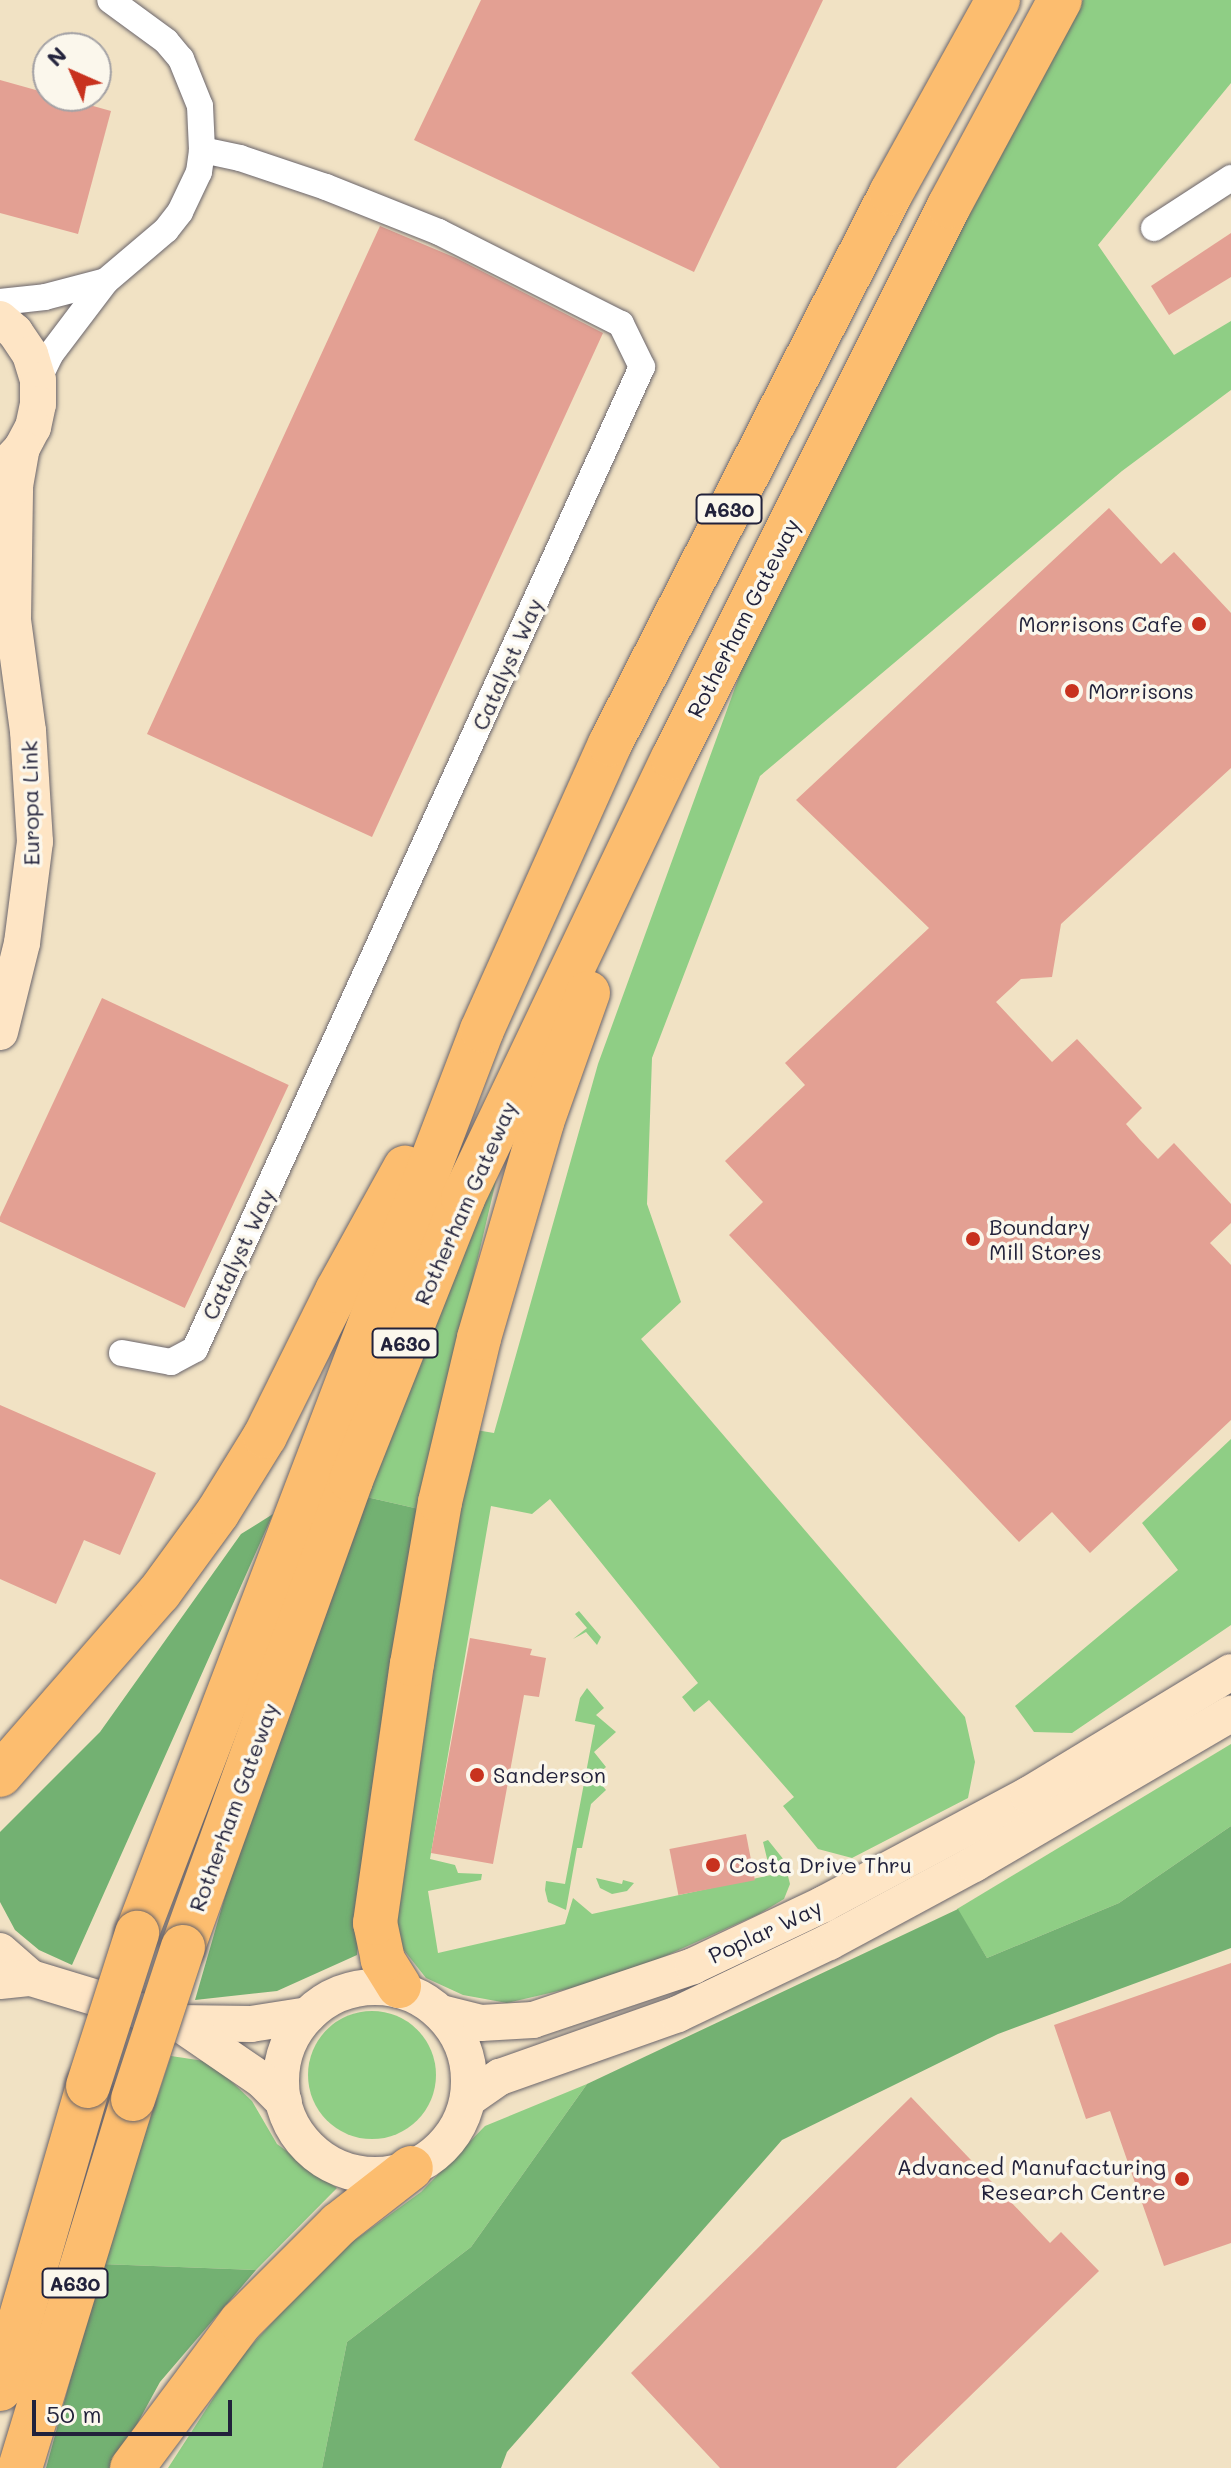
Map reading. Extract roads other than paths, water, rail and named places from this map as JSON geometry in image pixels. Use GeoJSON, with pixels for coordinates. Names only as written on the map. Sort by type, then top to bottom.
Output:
{"type":"FeatureCollection","features":[{"type":"Feature","properties":{"kind":"highway","name":"Rotherham Gateway"},"geometry":{"type":"LineString","coordinates":[[0,2389],[88,2086],[137,1933],[482,1030],[610,744],[891,193],[998,0]]}},
{"type":"Feature","properties":{"kind":"highway","name":"Rotherham Gateway"},"geometry":{"type":"LineString","coordinates":[[20,2468],[183,1947],[351,1480],[463,1198],[673,758],[949,206],[1060,0]]}},
{"type":"Feature","properties":{"kind":"highway","name":"A630"},"geometry":{"type":"LineString","coordinates":[[399,1986],[383,1960],[375,1923],[412,1664],[440,1502],[479,1338],[542,1122],[673,758]]}},
{"type":"Feature","properties":{"kind":"highway","name":"A630"},"geometry":{"type":"LineString","coordinates":[[0,1775],[139,1618],[218,1512],[265,1436],[337,1291],[482,1030]]}},
{"type":"Feature","properties":{"kind":"highway"},"geometry":{"type":"LineString","coordinates":[[0,1739],[139,1618]]}},
{"type":"Feature","properties":{"kind":"highway"},"geometry":{"type":"LineString","coordinates":[[132,2468],[241,2322],[339,2224],[411,2168]]}},
{"type":"Feature","properties":{"kind":"main road","name":"Europa Link"},"geometry":{"type":"LineString","coordinates":[[0,319],[15,332],[30,354],[38,380],[38,404],[33,427],[11,460],[15,486],[7,609],[28,731],[35,842],[22,943],[6,984],[0,1032]]}},
{"type":"Feature","properties":{"kind":"main road","name":"Poplar Way"},"geometry":{"type":"LineString","coordinates":[[441,2013],[481,2023],[533,2020],[693,1966],[824,1904],[1028,1795],[1231,1672]]}},
{"type":"Feature","properties":{"kind":"main road","name":"Poplar Way"},"geometry":{"type":"LineString","coordinates":[[468,2099],[500,2077],[678,2014],[829,1942],[974,1864],[1231,1714]]}},
{"type":"Feature","properties":{"kind":"main road"},"geometry":{"type":"LineString","coordinates":[[0,1951],[16,1980],[179,2023],[251,2024],[308,2015]]}},
{"type":"Feature","properties":{"kind":"main road"},"geometry":{"type":"LineString","coordinates":[[399,1986],[441,2013],[460,2038],[469,2068],[468,2099],[454,2133],[428,2160],[382,2175],[351,2173],[324,2161],[301,2140],[286,2114],[280,2085],[284,2055],[295,2030],[308,2015],[336,1994],[362,1987],[399,1986]]}},
{"type":"Feature","properties":{"kind":"main road"},"geometry":{"type":"LineString","coordinates":[[179,2023],[262,2080],[284,2102]]}},
{"type":"Feature","properties":{"kind":"street"},"geometry":{"type":"LineString","coordinates":[[38,380],[50,355],[106,281],[166,230],[180,212],[192,193],[202,150],[200,106],[181,59],[166,41],[110,0]]}},
{"type":"Feature","properties":{"kind":"street","name":"Catalyst Way"},"geometry":{"type":"LineString","coordinates":[[122,1353],[171,1362],[195,1349],[642,367],[621,324],[439,232],[326,187],[240,158],[202,150]]}},
{"type":"Feature","properties":{"kind":"street"},"geometry":{"type":"LineString","coordinates":[[1154,228],[1231,178]]}},
{"type":"Feature","properties":{"kind":"street"},"geometry":{"type":"LineString","coordinates":[[0,302],[45,297],[106,281]]}},
{"type":"Feature","properties":{"kind":"place","name":"Morrisons Cafe"},"geometry":{"type":"Point","coordinates":[1199,624]}},
{"type":"Feature","properties":{"kind":"place","name":"Morrisons"},"geometry":{"type":"Point","coordinates":[1072,691]}},
{"type":"Feature","properties":{"kind":"place","name":"Boundary Mill Stores"},"geometry":{"type":"Point","coordinates":[973,1239]}},
{"type":"Feature","properties":{"kind":"place","name":"Sanderson"},"geometry":{"type":"Point","coordinates":[477,1775]}},
{"type":"Feature","properties":{"kind":"place","name":"Costa Drive Thru"},"geometry":{"type":"Point","coordinates":[713,1865]}},
{"type":"Feature","properties":{"kind":"place","name":"Advanced Manufacturing Research Centre"},"geometry":{"type":"Point","coordinates":[1182,2179]}}]}
